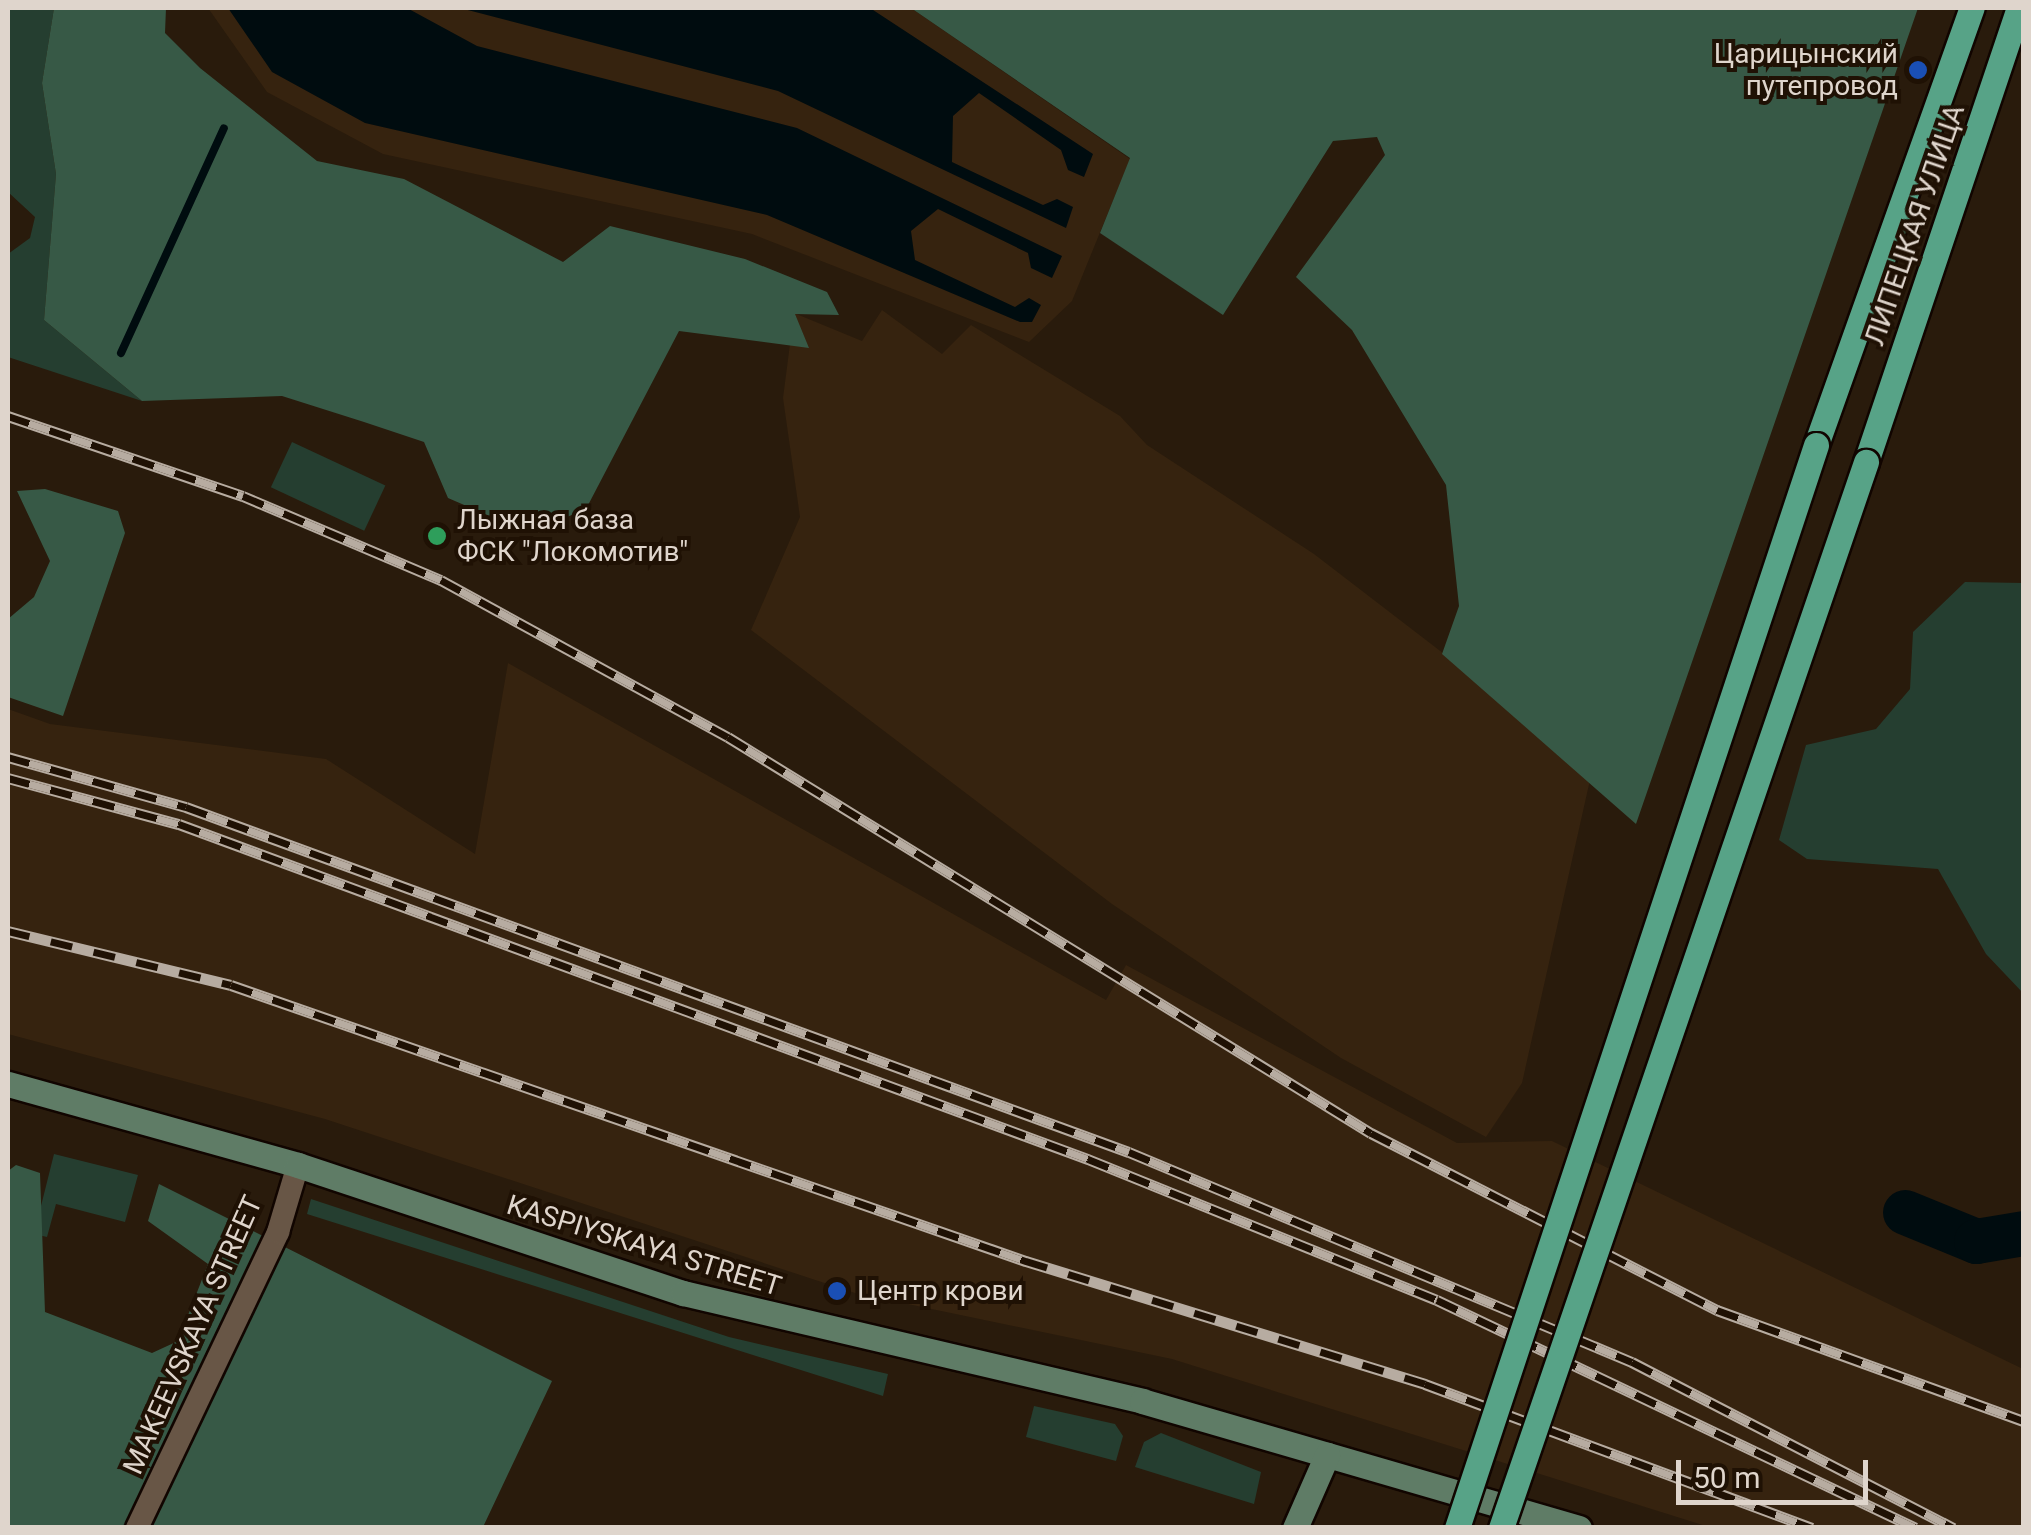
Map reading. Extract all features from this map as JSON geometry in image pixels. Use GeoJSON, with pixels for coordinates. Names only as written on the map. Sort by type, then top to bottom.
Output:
{"type":"FeatureCollection","features":[{"type":"Feature","properties":{"kind":"main road","name":"ЛИПЕЦКАЯ УЛИЦА"},"geometry":{"type":"LineString","coordinates":[[1458,1528],[1816,445],[1972,8]]}},
{"type":"Feature","properties":{"kind":"main road","name":"ЛИПЕЦКАЯ УЛИЦА"},"geometry":{"type":"LineString","coordinates":[[1502,1528],[2019,8]]}},
{"type":"Feature","properties":{"kind":"main road","name":"KASPIYSKAYA STREET"},"geometry":{"type":"LineString","coordinates":[[8,1084],[298,1165],[715,1302],[1142,1401],[1578,1528]]}},
{"type":"Feature","properties":{"kind":"main road"},"geometry":{"type":"LineString","coordinates":[[1295,1528],[1327,1454]]}},
{"type":"Feature","properties":{"kind":"street","name":"MAKEEVSKAYA STREET"},"geometry":{"type":"LineString","coordinates":[[137,1528],[278,1232],[298,1165]]}},
{"type":"Feature","properties":{"kind":"shaded area"},"geometry":{"type":"Polygon","coordinates":[[[208,8],[911,8],[1130,159],[1072,301],[1029,342],[752,234],[383,154],[267,92],[208,8]]]}},
{"type":"Feature","properties":{"kind":"shaded area"},"geometry":{"type":"Polygon","coordinates":[[[228,8],[407,8],[477,46],[797,128],[1062,256],[1052,278],[1031,268],[1028,253],[938,209],[911,231],[915,260],[1015,307],[1029,298],[1041,305],[1032,322],[1020,322],[767,215],[365,123],[272,72],[228,8]]]}},
{"type":"Feature","properties":{"kind":"shaded area"},"geometry":{"type":"Polygon","coordinates":[[[460,8],[870,8],[1093,154],[1084,177],[1068,170],[1061,150],[979,93],[953,116],[952,162],[1043,205],[1057,199],[1073,207],[1066,228],[778,91],[460,8]]]}},
{"type":"Feature","properties":{"kind":"shaded area"},"geometry":{"type":"Polygon","coordinates":[[[882,310],[942,354],[971,325],[1120,416],[1147,445],[1314,554],[1465,670],[1590,780],[1522,1083],[1486,1137],[1341,1058],[1112,904],[751,630],[800,517],[783,398],[794,313],[862,341],[882,310]]]}},
{"type":"Feature","properties":{"kind":"shaded area"},"geometry":{"type":"Polygon","coordinates":[[[508,663],[1106,1000],[1126,965],[1457,1143],[1552,1141],[2023,1369],[2023,1527],[1709,1527],[1172,1359],[855,1293],[325,1119],[8,1034],[8,709],[50,724],[326,759],[475,854],[508,663]]]}},
{"type":"Feature","properties":{"kind":"green space"},"geometry":{"type":"Polygon","coordinates":[[[8,8],[54,8],[42,83],[56,174],[44,320],[142,401],[8,357],[8,254],[30,238],[35,217],[8,192],[8,8]]]}},
{"type":"Feature","properties":{"kind":"green space"},"geometry":{"type":"Polygon","coordinates":[[[54,8],[166,8],[165,33],[200,68],[317,161],[404,179],[563,262],[610,226],[745,259],[827,292],[839,315],[795,314],[809,348],[679,331],[586,509],[529,533],[448,498],[424,442],[282,396],[142,401],[44,320],[56,174],[42,83],[54,8]]]}},
{"type":"Feature","properties":{"kind":"green space"},"geometry":{"type":"Polygon","coordinates":[[[911,8],[1918,8],[1636,824],[1442,654],[1459,606],[1446,485],[1352,330],[1296,277],[1385,155],[1377,137],[1333,141],[1223,315],[1100,233],[1130,158],[911,8]]]}},
{"type":"Feature","properties":{"kind":"green space"},"geometry":{"type":"Polygon","coordinates":[[[292,442],[385,486],[364,531],[271,487],[292,442]]]}},
{"type":"Feature","properties":{"kind":"green space"},"geometry":{"type":"Polygon","coordinates":[[[45,489],[118,511],[125,533],[63,716],[8,697],[8,619],[34,597],[50,561],[17,491],[45,489]]]}},
{"type":"Feature","properties":{"kind":"green space"},"geometry":{"type":"Polygon","coordinates":[[[1965,582],[2023,583],[2023,993],[1986,954],[1938,869],[1807,859],[1779,840],[1806,745],[1876,729],[1910,689],[1913,632],[1965,582]]]}},
{"type":"Feature","properties":{"kind":"green space"},"geometry":{"type":"Polygon","coordinates":[[[54,1154],[138,1175],[125,1222],[56,1204],[47,1237],[34,1234],[54,1154]]]}},
{"type":"Feature","properties":{"kind":"green space"},"geometry":{"type":"Polygon","coordinates":[[[16,1165],[40,1173],[45,1312],[152,1353],[178,1341],[208,1264],[148,1221],[159,1184],[552,1381],[483,1527],[8,1528],[8,1171],[16,1165]]]}},
{"type":"Feature","properties":{"kind":"green space"},"geometry":{"type":"Polygon","coordinates":[[[311,1199],[729,1337],[888,1374],[883,1396],[307,1214],[311,1199]]]}},
{"type":"Feature","properties":{"kind":"green space"},"geometry":{"type":"Polygon","coordinates":[[[1034,1406],[1115,1424],[1123,1436],[1116,1461],[1026,1437],[1034,1406]]]}},
{"type":"Feature","properties":{"kind":"green space"},"geometry":{"type":"Polygon","coordinates":[[[1161,1433],[1261,1472],[1254,1504],[1135,1467],[1144,1442],[1161,1433]]]}},
{"type":"Feature","properties":{"kind":"waterway"},"geometry":{"type":"LineString","coordinates":[[121,353],[224,128]]}},
{"type":"Feature","properties":{"kind":"waterway"},"geometry":{"type":"LineString","coordinates":[[1905,1212],[1976,1241],[2024,1233]]}},
{"type":"Feature","properties":{"kind":"railway"},"geometry":{"type":"LineString","coordinates":[[8,416],[243,496],[441,580],[728,737],[1371,1133],[1717,1310],[2024,1421]]}},
{"type":"Feature","properties":{"kind":"railway"},"geometry":{"type":"LineString","coordinates":[[8,757],[186,807],[1129,1152],[1632,1362],[1954,1528]]}},
{"type":"Feature","properties":{"kind":"railway"},"geometry":{"type":"LineString","coordinates":[[8,778],[179,824],[1088,1159],[1437,1300],[1916,1528]]}},
{"type":"Feature","properties":{"kind":"railway"},"geometry":{"type":"LineString","coordinates":[[8,931],[231,985],[1026,1261],[1425,1384],[1812,1528]]}},
{"type":"Feature","properties":{"kind":"place","name":"Царицынский путепровод"},"geometry":{"type":"Point","coordinates":[1918,70]}},
{"type":"Feature","properties":{"kind":"place","name":"Лыжная база ФСК \"Локомотив\""},"geometry":{"type":"Point","coordinates":[437,536]}},
{"type":"Feature","properties":{"kind":"place","name":"Центр крови"},"geometry":{"type":"Point","coordinates":[837,1291]}}]}
